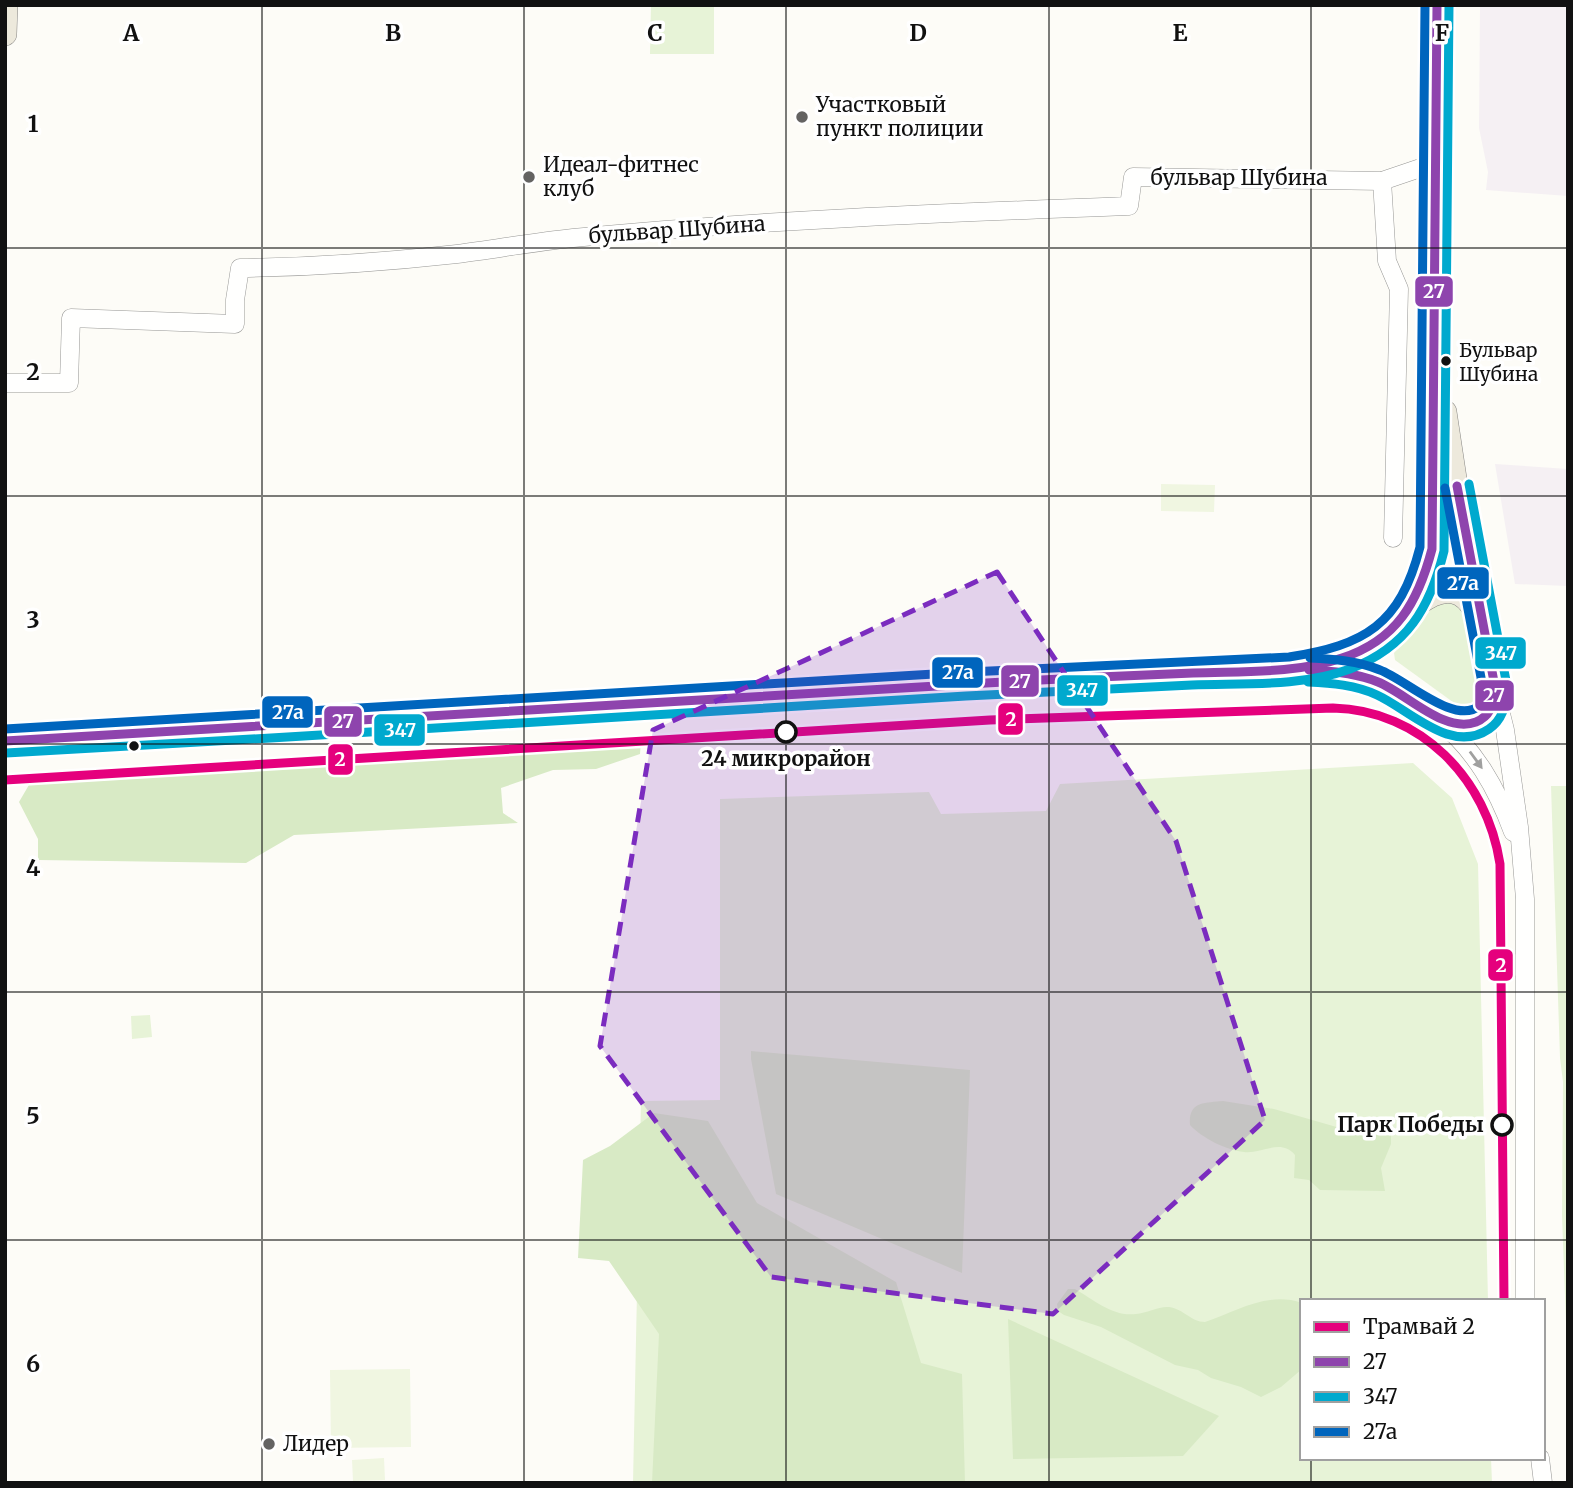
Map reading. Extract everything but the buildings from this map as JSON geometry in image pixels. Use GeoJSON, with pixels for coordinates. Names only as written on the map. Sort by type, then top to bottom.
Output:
{"type":"FeatureCollection","features":[{"type":"Feature","properties":{"kind":"main road"},"geometry":{"type":"LineString","coordinates":[[5,34],[6,5]]}},
{"type":"Feature","properties":{"kind":"main road"},"geometry":{"type":"LineString","coordinates":[[1409,699],[1387,679],[1381,663],[1383,647],[1423,585],[1432,549],[1437,5]]}},
{"type":"Feature","properties":{"kind":"main road"},"geometry":{"type":"LineString","coordinates":[[1290,669],[1340,673],[1375,681],[1428,712],[1463,724],[1478,722],[1493,707],[1495,687],[1460,505],[1433,329]]}},
{"type":"Feature","properties":{"kind":"main road"},"geometry":{"type":"LineString","coordinates":[[5,741],[626,706],[1009,680],[1290,669],[1334,663],[1359,654],[1426,598],[1435,594],[1450,593],[1470,601],[1482,622]]}},
{"type":"Feature","properties":{"kind":"street","name":"бульвар Шубина"},"geometry":{"type":"LineString","coordinates":[[5,383],[69,383],[71,318],[235,324],[235,300],[240,268],[306,267],[455,254],[570,238],[688,228],[889,215],[1129,206],[1133,177],[1382,181],[1435,163]]}},
{"type":"Feature","properties":{"kind":"street"},"geometry":{"type":"LineString","coordinates":[[1382,181],[1387,261],[1399,289],[1393,538]]}},
{"type":"Feature","properties":{"kind":"street"},"geometry":{"type":"LineString","coordinates":[[1495,687],[1506,741],[1525,899],[1525,1299]]}},
{"type":"Feature","properties":{"kind":"street"},"geometry":{"type":"LineString","coordinates":[[1428,712],[1464,744],[1490,781],[1507,815],[1522,862]]}},
{"type":"Feature","properties":{"kind":"street"},"geometry":{"type":"LineString","coordinates":[[1540,1460],[1542,1483]]}},
{"type":"Feature","properties":{"kind":"highlighted area"},"geometry":{"type":"Polygon","coordinates":[[[997,572],[1176,841],[1265,1120],[1053,1314],[771,1277],[600,1046],[653,730],[997,572]]]}},
{"type":"Feature","properties":{"kind":"shaded area"},"geometry":{"type":"Polygon","coordinates":[[[1480,5],[1568,5],[1568,196],[1486,190],[1488,172],[1479,128],[1480,5]]]}},
{"type":"Feature","properties":{"kind":"shaded area"},"geometry":{"type":"Polygon","coordinates":[[[1495,464],[1568,469],[1568,586],[1515,584],[1495,464]]]}},
{"type":"Feature","properties":{"kind":"green space"},"geometry":{"type":"Polygon","coordinates":[[[651,5],[714,5],[714,54],[650,54],[651,5]]]}},
{"type":"Feature","properties":{"kind":"green space"},"geometry":{"type":"Polygon","coordinates":[[[1161,484],[1215,485],[1214,512],[1161,511],[1161,484]]]}},
{"type":"Feature","properties":{"kind":"green space"},"geometry":{"type":"Polygon","coordinates":[[[1448,597],[1465,610],[1483,692],[1480,705],[1470,709],[1457,705],[1395,660],[1394,653],[1439,600],[1448,597]]]}},
{"type":"Feature","properties":{"kind":"green space"},"geometry":{"type":"Polygon","coordinates":[[[641,740],[640,754],[596,769],[553,770],[501,788],[503,813],[518,823],[294,835],[246,863],[38,860],[38,839],[19,802],[33,778],[316,758],[641,740]]]}},
{"type":"Feature","properties":{"kind":"green space","name":"Парк Победы"},"geometry":{"type":"Polygon","coordinates":[[[1413,763],[1452,798],[1478,864],[1488,1299],[1300,1299],[1300,1460],[1491,1460],[1492,1483],[633,1483],[641,1101],[720,1100],[720,799],[929,792],[941,814],[1046,811],[1060,784],[1413,763]]]}},
{"type":"Feature","properties":{"kind":"green space"},"geometry":{"type":"Polygon","coordinates":[[[1551,786],[1568,786],[1568,1376],[1562,1216],[1563,1082],[1551,786]]]}},
{"type":"Feature","properties":{"kind":"green space"},"geometry":{"type":"Polygon","coordinates":[[[150,1015],[152,1037],[132,1039],[131,1016],[150,1015]]]}},
{"type":"Feature","properties":{"kind":"green space"},"geometry":{"type":"Polygon","coordinates":[[[751,1051],[970,1070],[962,1273],[776,1194],[751,1051]]]}},
{"type":"Feature","properties":{"kind":"green space"},"geometry":{"type":"Polygon","coordinates":[[[1223,1101],[1274,1109],[1340,1128],[1391,1121],[1391,1144],[1381,1168],[1385,1191],[1320,1190],[1309,1180],[1294,1178],[1295,1155],[1290,1150],[1277,1147],[1251,1152],[1237,1151],[1208,1139],[1190,1125],[1190,1117],[1195,1107],[1223,1101]]]}},
{"type":"Feature","properties":{"kind":"green space"},"geometry":{"type":"Polygon","coordinates":[[[654,1113],[708,1121],[757,1203],[896,1282],[921,1363],[962,1374],[965,1483],[652,1483],[659,1334],[609,1261],[578,1258],[583,1160],[610,1146],[654,1113]]]}},
{"type":"Feature","properties":{"kind":"green space"},"geometry":{"type":"Polygon","coordinates":[[[1068,1289],[1075,1289],[1119,1313],[1136,1314],[1169,1307],[1205,1322],[1265,1301],[1277,1299],[1300,1303],[1300,1371],[1281,1387],[1261,1397],[1241,1387],[1211,1378],[1198,1370],[1175,1365],[1101,1327],[1064,1315],[1058,1311],[1057,1304],[1068,1289]]]}},
{"type":"Feature","properties":{"kind":"green space"},"geometry":{"type":"Polygon","coordinates":[[[1008,1319],[1219,1416],[1183,1456],[1013,1459],[1008,1319]]]}},
{"type":"Feature","properties":{"kind":"green space"},"geometry":{"type":"Polygon","coordinates":[[[410,1369],[411,1447],[331,1448],[330,1370],[410,1369]]]}},
{"type":"Feature","properties":{"kind":"green space"},"geometry":{"type":"Polygon","coordinates":[[[384,1458],[385,1480],[353,1481],[352,1460],[384,1458]]]}},
{"type":"Feature","properties":{"kind":"tram line","name":"2"},"geometry":{"type":"LineString","coordinates":[[5,780],[990,720],[1333,708],[1365,712],[1394,721],[1421,736],[1445,755],[1465,778],[1481,804],[1493,833],[1500,864],[1504,1299]]}},
{"type":"Feature","properties":{"kind":"transit line","name":"27а"},"geometry":{"type":"LineString","coordinates":[[5,729],[968,672],[1289,657],[1339,646],[1359,637],[1376,627],[1390,613],[1412,574],[1420,547],[1425,5]]}},
{"type":"Feature","properties":{"kind":"transit line","name":"27"},"geometry":{"type":"LineString","coordinates":[[5,741],[1014,681],[1268,671],[1324,663],[1361,650],[1391,630],[1402,617],[1420,586],[1432,549],[1437,5]]}},
{"type":"Feature","properties":{"kind":"transit line","name":"347"},"geometry":{"type":"LineString","coordinates":[[6,753],[966,696],[1272,683],[1331,675],[1370,660],[1401,637],[1413,623],[1431,590],[1444,551],[1449,5]]}},
{"type":"Feature","properties":{"kind":"transit line","name":"347"},"geometry":{"type":"LineString","coordinates":[[1308,682],[1343,685],[1369,692],[1446,734],[1475,736],[1494,725],[1505,704],[1507,686],[1469,484]]}},
{"type":"Feature","properties":{"kind":"transit line","name":"27"},"geometry":{"type":"LineString","coordinates":[[1309,670],[1344,673],[1378,682],[1438,718],[1451,722],[1476,722],[1489,712],[1495,687],[1457,486]]}},
{"type":"Feature","properties":{"kind":"transit line","name":"27а"},"geometry":{"type":"LineString","coordinates":[[1310,658],[1346,661],[1372,667],[1430,699],[1457,710],[1469,711],[1479,706],[1483,688],[1445,488]]}},
{"type":"Feature","properties":{"kind":"place","name":"Участковый пункт полиции"},"geometry":{"type":"Point","coordinates":[802,117]}},
{"type":"Feature","properties":{"kind":"place","name":"Идеал-фитнес клуб"},"geometry":{"type":"Point","coordinates":[529,177]}},
{"type":"Feature","properties":{"kind":"place","name":"Бульвар Шубина"},"geometry":{"type":"Point","coordinates":[1446,361]}},
{"type":"Feature","properties":{"kind":"place","name":"24 микрорайон"},"geometry":{"type":"Point","coordinates":[786,732]}},
{"type":"Feature","properties":{"kind":"place","name":"Парк Победы"},"geometry":{"type":"Point","coordinates":[1502,1125]}},
{"type":"Feature","properties":{"kind":"place","name":"Лидер"},"geometry":{"type":"Point","coordinates":[269,1444]}}]}
